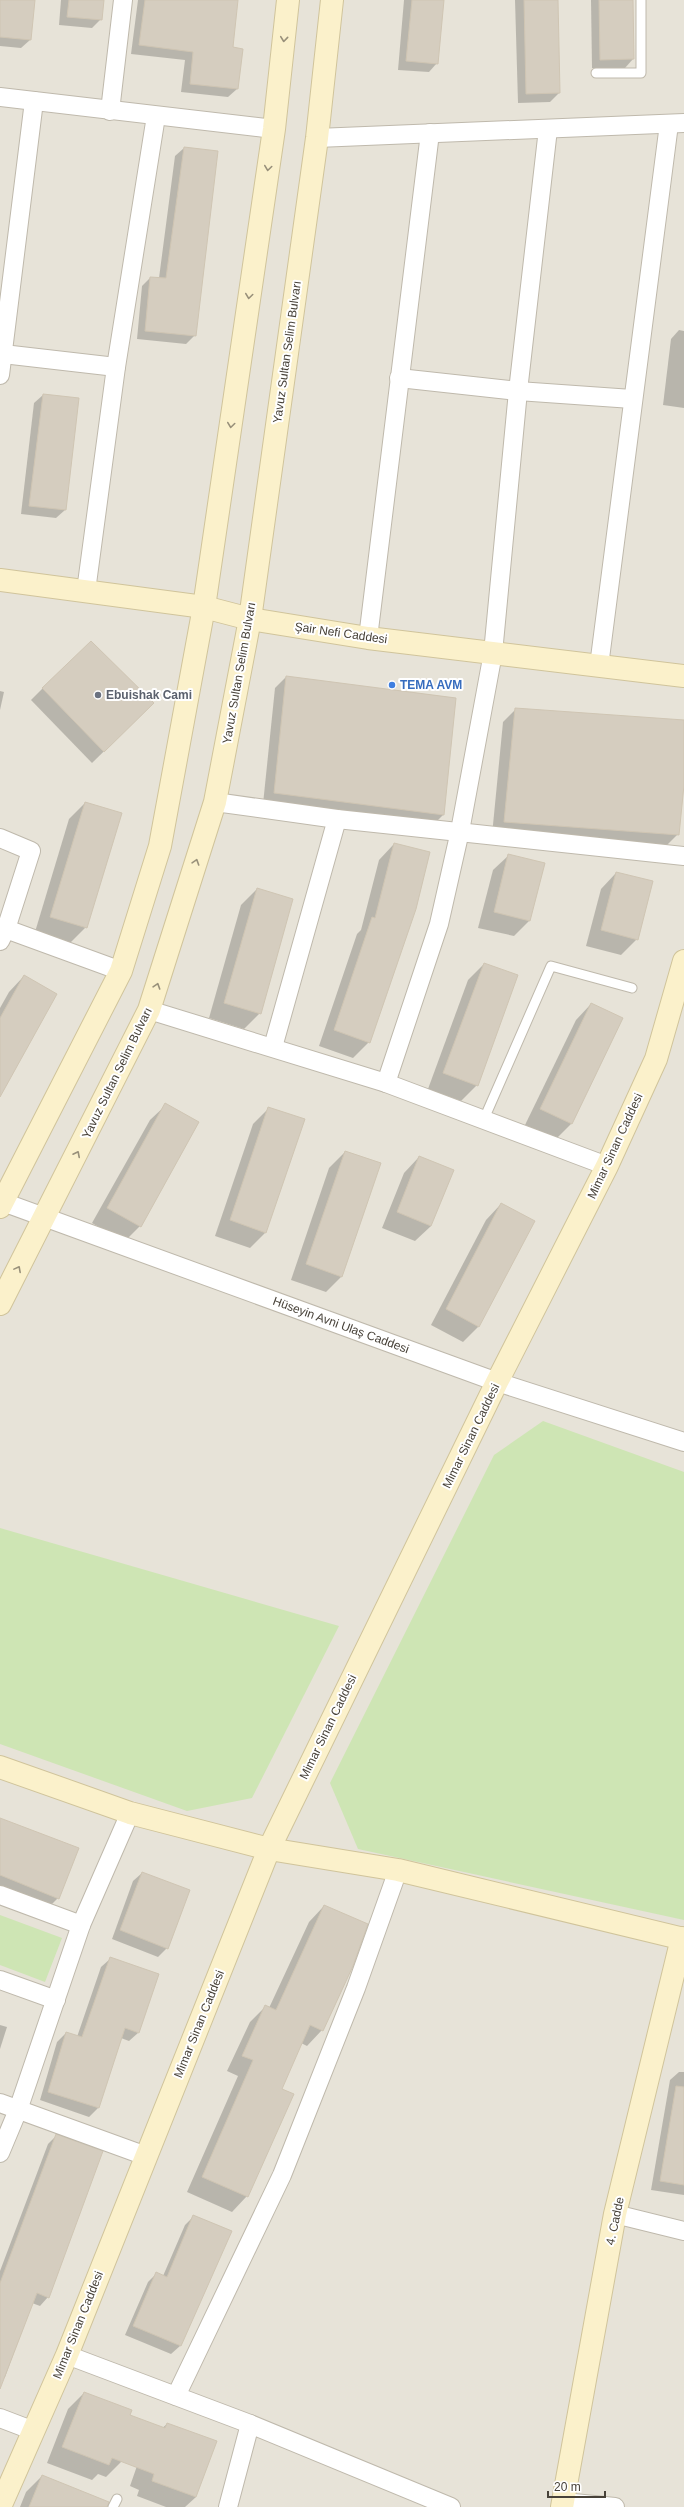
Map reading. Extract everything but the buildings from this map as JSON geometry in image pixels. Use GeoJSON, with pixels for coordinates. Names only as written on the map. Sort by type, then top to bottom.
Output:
{"type":"FeatureCollection","features":[{"type":"Feature","properties":{"kind":"main road"},"geometry":{"type":"LineString","coordinates":[[1,1203],[121,971],[160,846],[204,607],[274,129],[288,0]]}},
{"type":"Feature","properties":{"kind":"main road","name":"Yavuz Sultan Selim Bulvarı"},"geometry":{"type":"LineString","coordinates":[[0,1304],[45,1218],[149,1010],[215,802],[250,619],[317,138],[332,0]]}},
{"type":"Feature","properties":{"kind":"main road","name":"Şair Nefi Caddesi"},"geometry":{"type":"LineString","coordinates":[[0,580],[204,607],[250,619],[368,638],[684,676]]}},
{"type":"Feature","properties":{"kind":"main road","name":"Mimar Sinan Caddesi"},"geometry":{"type":"LineString","coordinates":[[0,2507],[67,2355],[269,1849],[497,1382],[607,1166],[656,1059],[684,960]]}},
{"type":"Feature","properties":{"kind":"main road"},"geometry":{"type":"LineString","coordinates":[[0,1767],[130,1813],[269,1849],[398,1870],[683,1938]]}},
{"type":"Feature","properties":{"kind":"main road","name":"4. Cadde"},"geometry":{"type":"LineString","coordinates":[[563,2504],[615,2214],[683,1938]]}},
{"type":"Feature","properties":{"kind":"street"},"geometry":{"type":"LineString","coordinates":[[110,111],[123,0]]}},
{"type":"Feature","properties":{"kind":"street"},"geometry":{"type":"LineString","coordinates":[[0,97],[274,129]]}},
{"type":"Feature","properties":{"kind":"street"},"geometry":{"type":"LineString","coordinates":[[0,375],[3,354],[5,307],[34,101]]}},
{"type":"Feature","properties":{"kind":"street"},"geometry":{"type":"LineString","coordinates":[[86,591],[116,367],[156,116]]}},
{"type":"Feature","properties":{"kind":"street"},"geometry":{"type":"LineString","coordinates":[[317,138],[677,124],[632,399],[598,666]]}},
{"type":"Feature","properties":{"kind":"street"},"geometry":{"type":"LineString","coordinates":[[386,1083],[439,924],[460,831],[493,653],[518,391],[548,129]]}},
{"type":"Feature","properties":{"kind":"street"},"geometry":{"type":"LineString","coordinates":[[368,638],[398,378],[430,133]]}},
{"type":"Feature","properties":{"kind":"street"},"geometry":{"type":"LineString","coordinates":[[3,354],[116,367]]}},
{"type":"Feature","properties":{"kind":"street"},"geometry":{"type":"LineString","coordinates":[[398,378],[518,391],[632,399]]}},
{"type":"Feature","properties":{"kind":"street"},"geometry":{"type":"LineString","coordinates":[[215,802],[337,819],[684,856]]}},
{"type":"Feature","properties":{"kind":"street"},"geometry":{"type":"LineString","coordinates":[[272,1047],[337,819]]}},
{"type":"Feature","properties":{"kind":"street"},"geometry":{"type":"LineString","coordinates":[[0,838],[31,851],[3,935],[121,971]]}},
{"type":"Feature","properties":{"kind":"street"},"geometry":{"type":"LineString","coordinates":[[149,1010],[386,1083],[607,1166]]}},
{"type":"Feature","properties":{"kind":"street","name":"Hüseyin Avni Ulaş Caddesi"},"geometry":{"type":"LineString","coordinates":[[1,1203],[497,1382],[684,1442]]}},
{"type":"Feature","properties":{"kind":"street"},"geometry":{"type":"LineString","coordinates":[[0,2153],[18,2110],[81,1925],[130,1813]]}},
{"type":"Feature","properties":{"kind":"street"},"geometry":{"type":"LineString","coordinates":[[176,2396],[282,2175],[356,1988],[398,1870]]}},
{"type":"Feature","properties":{"kind":"street"},"geometry":{"type":"LineString","coordinates":[[0,1895],[81,1925]]}},
{"type":"Feature","properties":{"kind":"street"},"geometry":{"type":"LineString","coordinates":[[0,1980],[56,2000]]}},
{"type":"Feature","properties":{"kind":"street"},"geometry":{"type":"LineString","coordinates":[[0,2103],[146,2156]]}},
{"type":"Feature","properties":{"kind":"street"},"geometry":{"type":"LineString","coordinates":[[615,2214],[684,2231]]}},
{"type":"Feature","properties":{"kind":"street"},"geometry":{"type":"LineString","coordinates":[[67,2355],[250,2424],[433,2503],[451,2507]]}},
{"type":"Feature","properties":{"kind":"street"},"geometry":{"type":"LineString","coordinates":[[0,2418],[34,2431]]}},
{"type":"Feature","properties":{"kind":"street"},"geometry":{"type":"LineString","coordinates":[[228,2507],[250,2424]]}},
{"type":"Feature","properties":{"kind":"street"},"geometry":{"type":"LineString","coordinates":[[563,2504],[615,2507]]}},
{"type":"Feature","properties":{"kind":"lane"},"geometry":{"type":"LineString","coordinates":[[596,73],[641,73],[641,0]]}},
{"type":"Feature","properties":{"kind":"lane"},"geometry":{"type":"LineString","coordinates":[[484,1119],[551,966],[632,988]]}},
{"type":"Feature","properties":{"kind":"shaded area"},"geometry":{"type":"Polygon","coordinates":[[[0,0],[684,0],[684,2507],[0,2507],[0,0]]]}},
{"type":"Feature","properties":{"kind":"green space"},"geometry":{"type":"Polygon","coordinates":[[[543,1421],[684,1472],[684,1920],[358,1849],[330,1783],[494,1455],[543,1421]]]}},
{"type":"Feature","properties":{"kind":"green space"},"geometry":{"type":"Polygon","coordinates":[[[0,1528],[339,1626],[252,1798],[187,1811],[0,1744],[0,1528]]]}},
{"type":"Feature","properties":{"kind":"green space"},"geometry":{"type":"Polygon","coordinates":[[[0,1915],[62,1938],[45,1982],[0,1965],[0,1915]]]}},
{"type":"Feature","properties":{"kind":"place","name":"TEMA AVM"},"geometry":{"type":"Point","coordinates":[392,685]}},
{"type":"Feature","properties":{"kind":"place","name":"Ebuishak Cami"},"geometry":{"type":"Point","coordinates":[98,695]}}]}
